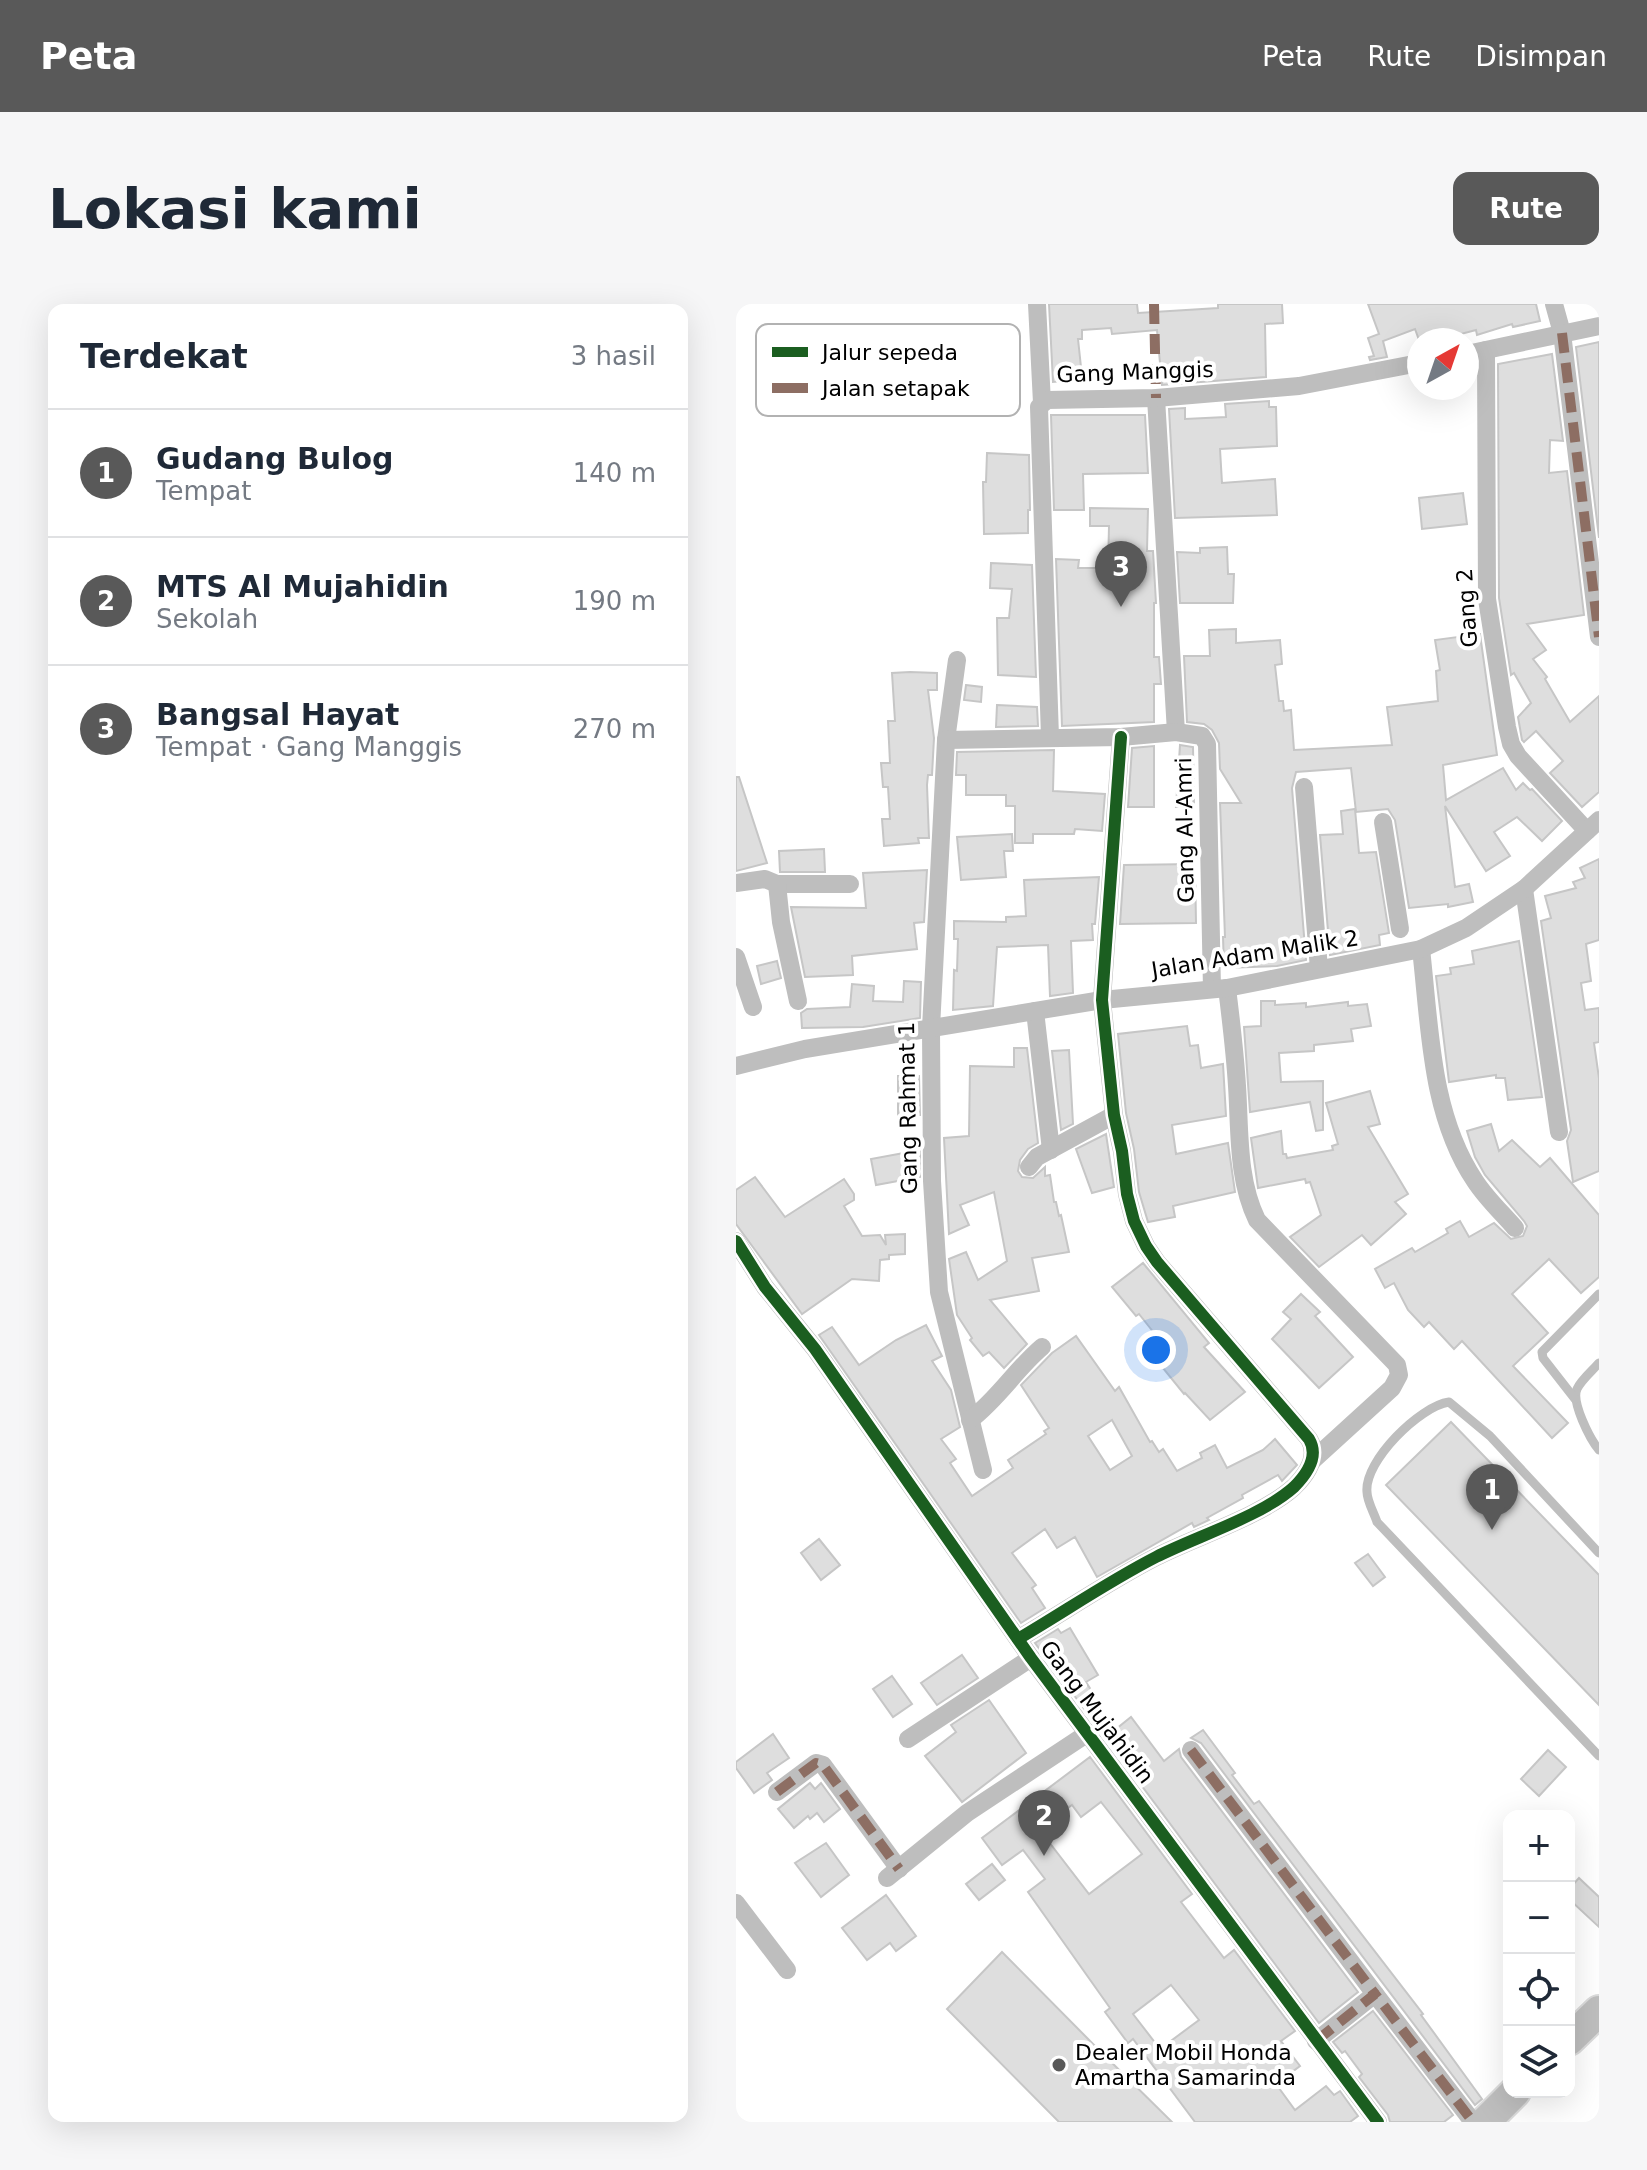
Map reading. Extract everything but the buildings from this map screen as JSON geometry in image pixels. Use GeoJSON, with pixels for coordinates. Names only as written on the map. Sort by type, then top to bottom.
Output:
{"type":"FeatureCollection","features":[{"type":"Feature","properties":{"kind":"highway"},"geometry":{"type":"LineString","coordinates":[[1575,2034],[1599,2011]]}},
{"type":"Feature","properties":{"kind":"highway"},"geometry":{"type":"LineString","coordinates":[[1485,2122],[1509,2098]]}},
{"type":"Feature","properties":{"kind":"street"},"geometry":{"type":"LineString","coordinates":[[1037,304],[1042,403]]}},
{"type":"Feature","properties":{"kind":"street"},"geometry":{"type":"LineString","coordinates":[[1554,304],[1562,333],[1592,509],[1599,637]]}},
{"type":"Feature","properties":{"kind":"street"},"geometry":{"type":"LineString","coordinates":[[1479,351],[1599,326]]}},
{"type":"Feature","properties":{"kind":"street","name":"Gang 2"},"geometry":{"type":"LineString","coordinates":[[1486,350],[1487,599],[1507,727],[1518,756],[1593,825]]}},
{"type":"Feature","properties":{"kind":"street","name":"Gang Manggis"},"geometry":{"type":"LineString","coordinates":[[1050,737],[1039,407],[1042,403],[1047,400],[1156,398],[1299,386],[1407,365]]}},
{"type":"Feature","properties":{"kind":"street"},"geometry":{"type":"LineString","coordinates":[[1156,398],[1176,732]]}},
{"type":"Feature","properties":{"kind":"street","name":"Gang Rahmat 1"},"geometry":{"type":"LineString","coordinates":[[957,660],[946,740],[931,1028],[932,1181],[939,1292],[983,1470]]}},
{"type":"Feature","properties":{"kind":"street","name":"Gang Al-Amri"},"geometry":{"type":"LineString","coordinates":[[946,740],[1121,737],[1176,732],[1202,736],[1207,744],[1219,988]]}},
{"type":"Feature","properties":{"kind":"street"},"geometry":{"type":"LineString","coordinates":[[1121,737],[1102,1000],[1114,1115],[1134,1221],[1146,1246],[1309,1439],[1314,1448],[1313,1460]]}},
{"type":"Feature","properties":{"kind":"street"},"geometry":{"type":"LineString","coordinates":[[1304,787],[1319,969]]}},
{"type":"Feature","properties":{"kind":"street"},"geometry":{"type":"LineString","coordinates":[[1383,822],[1406,942],[1448,1128],[1473,1179],[1515,1228]]}},
{"type":"Feature","properties":{"kind":"street","name":"Jalan Adam Malik 2"},"geometry":{"type":"LineString","coordinates":[[736,1066],[805,1049],[1102,1000],[1219,988],[1319,969],[1406,942],[1466,928],[1524,889],[1593,825]]}},
{"type":"Feature","properties":{"kind":"street"},"geometry":{"type":"LineString","coordinates":[[736,883],[765,879],[777,884],[850,884]]}},
{"type":"Feature","properties":{"kind":"street"},"geometry":{"type":"LineString","coordinates":[[777,884],[781,922],[798,1001]]}},
{"type":"Feature","properties":{"kind":"street"},"geometry":{"type":"LineString","coordinates":[[1524,889],[1559,1132]]}},
{"type":"Feature","properties":{"kind":"street"},"geometry":{"type":"LineString","coordinates":[[736,957],[753,1007]]}},
{"type":"Feature","properties":{"kind":"street"},"geometry":{"type":"LineString","coordinates":[[1018,1639],[1157,1557],[1266,1505],[1294,1487],[1313,1460],[1392,1388],[1399,1375],[1397,1365],[1257,1220],[1248,1203],[1236,1066],[1219,988]]}},
{"type":"Feature","properties":{"kind":"street"},"geometry":{"type":"LineString","coordinates":[[1035,1011],[1051,1150]]}},
{"type":"Feature","properties":{"kind":"street"},"geometry":{"type":"LineString","coordinates":[[1029,1167],[1037,1157],[1114,1115]]}},
{"type":"Feature","properties":{"kind":"street","name":"Gang Mujahidin"},"geometry":{"type":"LineString","coordinates":[[736,1241],[765,1287],[815,1349],[1031,1658],[1378,2122]]}},
{"type":"Feature","properties":{"kind":"street"},"geometry":{"type":"LineString","coordinates":[[970,1420],[1042,1347]]}},
{"type":"Feature","properties":{"kind":"street"},"geometry":{"type":"LineString","coordinates":[[908,1739],[1031,1658]]}},
{"type":"Feature","properties":{"kind":"street"},"geometry":{"type":"LineString","coordinates":[[777,1792],[816,1763],[823,1765],[893,1874],[967,1813],[1088,1733]]}},
{"type":"Feature","properties":{"kind":"street"},"geometry":{"type":"LineString","coordinates":[[1191,1750],[1473,2122]]}},
{"type":"Feature","properties":{"kind":"street"},"geometry":{"type":"LineString","coordinates":[[736,1903],[787,1970]]}},
{"type":"Feature","properties":{"kind":"street"},"geometry":{"type":"LineString","coordinates":[[1316,2041],[1375,1994]]}},
{"type":"Feature","properties":{"kind":"lane"},"geometry":{"type":"LineString","coordinates":[[1599,1294],[1542,1352],[1543,1358],[1575,1399],[1599,1450]]}},
{"type":"Feature","properties":{"kind":"lane"},"geometry":{"type":"LineString","coordinates":[[1575,1399],[1577,1388],[1599,1363]]}},
{"type":"Feature","properties":{"kind":"lane"},"geometry":{"type":"LineString","coordinates":[[1599,1553],[1490,1436],[1449,1402],[1433,1407],[1407,1425],[1369,1475],[1366,1493],[1377,1522],[1599,1756]]}},
{"type":"Feature","properties":{"kind":"lane"},"geometry":{"type":"LineString","coordinates":[[1591,1437],[1599,1429]]}},
{"type":"Feature","properties":{"kind":"marked path"},"geometry":{"type":"LineString","coordinates":[[1154,304],[1156,398]]}},
{"type":"Feature","properties":{"kind":"marked path"},"geometry":{"type":"LineString","coordinates":[[1562,333],[1599,637]]}},
{"type":"Feature","properties":{"kind":"marked path"},"geometry":{"type":"LineString","coordinates":[[1191,1750],[1375,1994]]}},
{"type":"Feature","properties":{"kind":"marked path"},"geometry":{"type":"LineString","coordinates":[[777,1792],[816,1763],[823,1765],[899,1869]]}},
{"type":"Feature","properties":{"kind":"marked path"},"geometry":{"type":"LineString","coordinates":[[1316,2041],[1375,1994],[1473,2122]]}},
{"type":"Feature","properties":{"kind":"cycle path"},"geometry":{"type":"LineString","coordinates":[[1018,1639],[1138,1566],[1247,1517],[1280,1498],[1303,1476],[1313,1452],[1309,1439],[1157,1262],[1134,1221],[1114,1115],[1102,1000],[1121,737]]}},
{"type":"Feature","properties":{"kind":"cycle path"},"geometry":{"type":"LineString","coordinates":[[736,1241],[765,1287],[815,1349],[1031,1658],[1378,2122]]}},
{"type":"Feature","properties":{"kind":"place","name":"Bangsal Hayat"},"geometry":{"type":"Point","coordinates":[1121,607]}},
{"type":"Feature","properties":{"kind":"place","name":"Gudang Bulog"},"geometry":{"type":"Point","coordinates":[1492,1530]}},
{"type":"Feature","properties":{"kind":"place","name":"MTS Al Mujahidin"},"geometry":{"type":"Point","coordinates":[1044,1856]}},
{"type":"Feature","properties":{"kind":"place","name":"Dealer Mobil Honda Amartha Samarinda"},"geometry":{"type":"Point","coordinates":[1059,2065]}}]}
